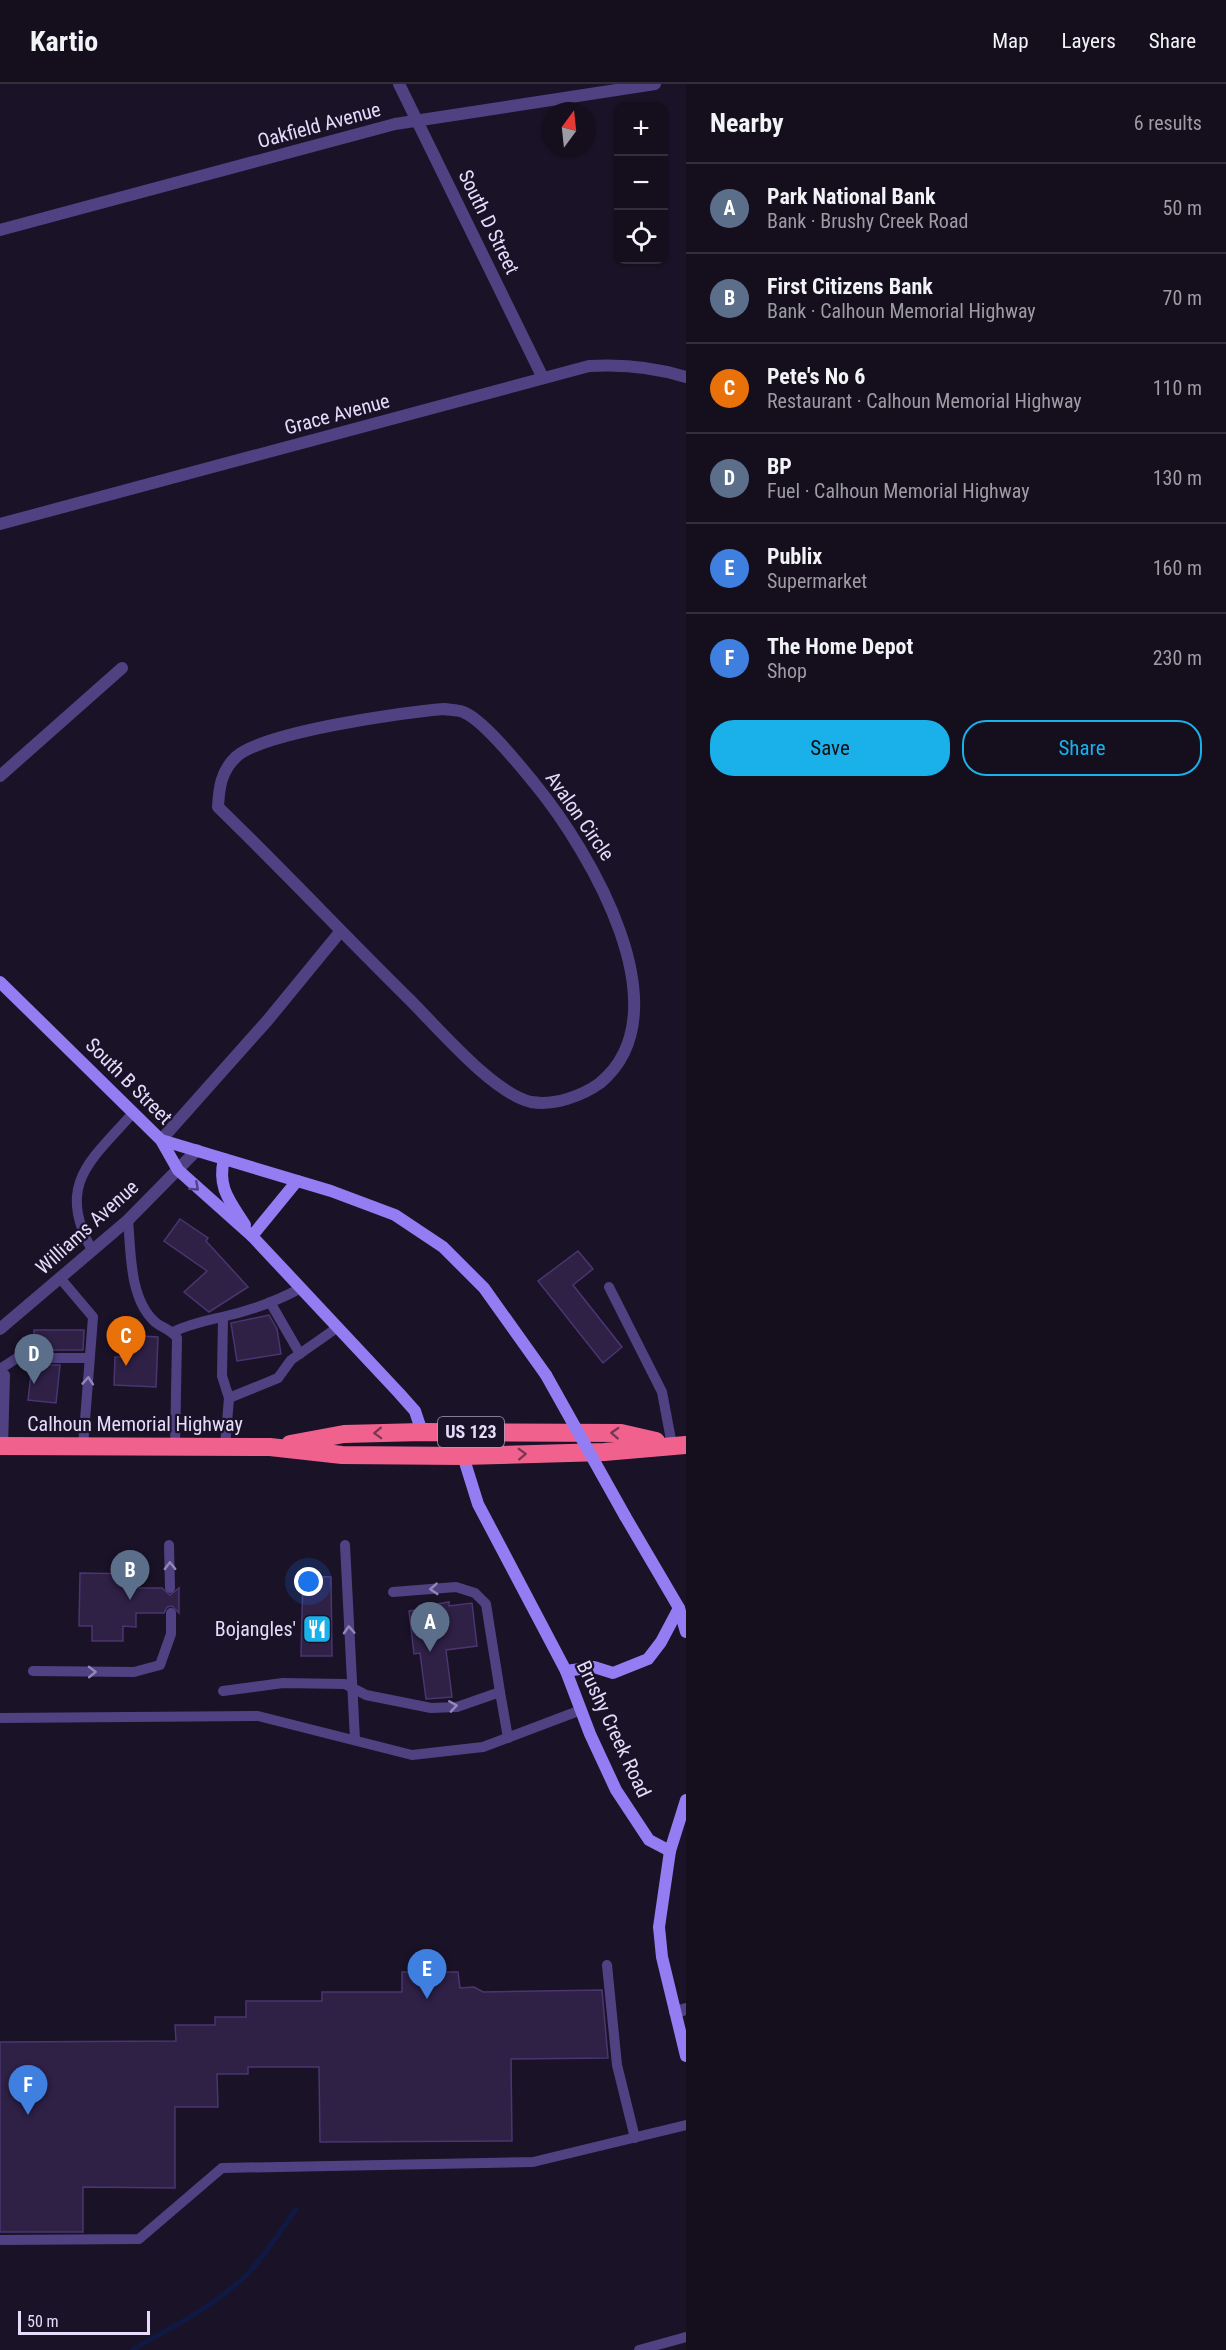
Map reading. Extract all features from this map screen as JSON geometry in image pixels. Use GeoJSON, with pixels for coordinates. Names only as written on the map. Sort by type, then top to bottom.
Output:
{"type":"FeatureCollection","features":[{"type":"Feature","properties":{"kind":"highway","name":"Calhoun Memorial Highway"},"geometry":{"type":"LineString","coordinates":[[270,1447],[344,1434],[422,1432],[621,1433],[679,1445]]}},
{"type":"Feature","properties":{"kind":"highway","name":"Calhoun Memorial Highway"},"geometry":{"type":"LineString","coordinates":[[2,1446],[270,1447],[342,1455],[463,1456],[604,1452],[679,1445]]}},
{"type":"Feature","properties":{"kind":"street","name":"South D Street"},"geometry":{"type":"LineString","coordinates":[[399,84],[543,378]]}},
{"type":"Feature","properties":{"kind":"street","name":"Oakfield Avenue"},"geometry":{"type":"LineString","coordinates":[[0,230],[417,120],[655,84]]}},
{"type":"Feature","properties":{"kind":"street","name":"Grace Avenue"},"geometry":{"type":"LineString","coordinates":[[0,524],[588,366],[615,365],[661,370],[686,377]]}},
{"type":"Feature","properties":{"kind":"street"},"geometry":{"type":"LineString","coordinates":[[0,776],[122,668]]}},
{"type":"Feature","properties":{"kind":"street","name":"Avalon Circle"},"geometry":{"type":"LineString","coordinates":[[422,711],[465,712],[503,745],[552,805],[600,878],[627,931],[637,967],[639,1005],[634,1039],[612,1075],[586,1093],[564,1100],[532,1102],[506,1091],[468,1058],[340,932],[218,807],[224,771],[238,755],[260,745],[322,727],[422,711]]}},
{"type":"Feature","properties":{"kind":"street"},"geometry":{"type":"LineString","coordinates":[[340,932],[267,1021],[161,1140],[297,1181],[395,1215],[443,1247],[484,1288],[546,1375],[679,1608],[686,1632]]}},
{"type":"Feature","properties":{"kind":"street","name":"South B Street"},"geometry":{"type":"LineString","coordinates":[[0,982],[161,1140],[178,1170],[252,1236],[338,1327],[415,1411],[422,1432]]}},
{"type":"Feature","properties":{"kind":"street","name":"Williams Avenue"},"geometry":{"type":"LineString","coordinates":[[0,1329],[128,1220],[197,1150]]}},
{"type":"Feature","properties":{"kind":"street","name":"South B Street"},"geometry":{"type":"LineString","coordinates":[[224,1159],[220,1175],[225,1192],[252,1236]]}},
{"type":"Feature","properties":{"kind":"street"},"geometry":{"type":"LineString","coordinates":[[252,1236],[297,1181]]}},
{"type":"Feature","properties":{"kind":"street","name":"Brushy Creek Road"},"geometry":{"type":"LineString","coordinates":[[463,1456],[478,1504],[566,1671],[616,1790],[649,1840],[670,1851]]}},
{"type":"Feature","properties":{"kind":"street"},"geometry":{"type":"LineString","coordinates":[[566,1671],[594,1667],[614,1673],[648,1659],[661,1642],[679,1608]]}},
{"type":"Feature","properties":{"kind":"street"},"geometry":{"type":"LineString","coordinates":[[686,1800],[670,1851],[659,1927],[662,1958],[681,2010],[686,2056]]}},
{"type":"Feature","properties":{"kind":"lane"},"geometry":{"type":"LineString","coordinates":[[92,1250],[81,1230],[78,1217],[75,1194],[78,1180],[109,1138],[133,1113]]}},
{"type":"Feature","properties":{"kind":"lane"},"geometry":{"type":"LineString","coordinates":[[128,1220],[140,1300],[155,1322],[173,1332],[177,1338],[175,1447]]}},
{"type":"Feature","properties":{"kind":"lane"},"geometry":{"type":"LineString","coordinates":[[60,1278],[93,1317],[83,1446]]}},
{"type":"Feature","properties":{"kind":"lane"},"geometry":{"type":"LineString","coordinates":[[609,1287],[662,1392],[679,1445]]}},
{"type":"Feature","properties":{"kind":"lane"},"geometry":{"type":"LineString","coordinates":[[173,1332],[191,1323],[223,1317],[270,1302],[301,1288]]}},
{"type":"Feature","properties":{"kind":"lane"},"geometry":{"type":"LineString","coordinates":[[270,1302],[300,1354]]}},
{"type":"Feature","properties":{"kind":"lane"},"geometry":{"type":"LineString","coordinates":[[223,1317],[222,1376],[228,1398],[225,1447]]}},
{"type":"Feature","properties":{"kind":"lane"},"geometry":{"type":"LineString","coordinates":[[228,1398],[278,1378],[291,1360],[338,1327]]}},
{"type":"Feature","properties":{"kind":"lane"},"geometry":{"type":"LineString","coordinates":[[2,1446],[4,1375],[0,1370],[17,1358],[89,1358]]}},
{"type":"Feature","properties":{"kind":"lane"},"geometry":{"type":"LineString","coordinates":[[169,1545],[170,1588]]}},
{"type":"Feature","properties":{"kind":"lane"},"geometry":{"type":"LineString","coordinates":[[345,1545],[355,1740]]}},
{"type":"Feature","properties":{"kind":"lane"},"geometry":{"type":"LineString","coordinates":[[393,1592],[456,1587],[475,1593],[486,1604],[508,1738]]}},
{"type":"Feature","properties":{"kind":"lane"},"geometry":{"type":"LineString","coordinates":[[33,1671],[134,1672],[160,1665],[171,1634],[171,1613]]}},
{"type":"Feature","properties":{"kind":"lane"},"geometry":{"type":"LineString","coordinates":[[223,1691],[273,1685],[345,1684],[366,1695],[396,1699],[431,1708],[457,1707],[500,1692]]}},
{"type":"Feature","properties":{"kind":"lane"},"geometry":{"type":"LineString","coordinates":[[0,1719],[258,1716],[412,1755],[483,1746],[581,1710]]}},
{"type":"Feature","properties":{"kind":"lane"},"geometry":{"type":"LineString","coordinates":[[607,1965],[617,2065],[634,2138]]}},
{"type":"Feature","properties":{"kind":"lane"},"geometry":{"type":"LineString","coordinates":[[0,2240],[139,2238],[222,2168],[533,2162],[686,2125]]}},
{"type":"Feature","properties":{"kind":"lane"},"geometry":{"type":"LineString","coordinates":[[639,2350],[686,2337]]}},
{"type":"Feature","properties":{"kind":"building"},"geometry":{"type":"Polygon","coordinates":[[[180,1219],[208,1238],[206,1241],[248,1287],[209,1312],[184,1292],[207,1271],[164,1241],[180,1219]]]}},
{"type":"Feature","properties":{"kind":"building"},"geometry":{"type":"Polygon","coordinates":[[[578,1251],[593,1269],[573,1285],[622,1347],[603,1363],[538,1281],[578,1251]]]}},
{"type":"Feature","properties":{"kind":"building"},"geometry":{"type":"Polygon","coordinates":[[[269,1315],[277,1329],[281,1354],[237,1361],[231,1323],[269,1315]]]}},
{"type":"Feature","properties":{"kind":"building"},"geometry":{"type":"Polygon","coordinates":[[[123,1329],[142,1330],[142,1336],[158,1337],[156,1387],[114,1385],[115,1357],[122,1357],[123,1329]]]}},
{"type":"Feature","properties":{"kind":"building"},"geometry":{"type":"Polygon","coordinates":[[[34,1330],[84,1330],[83,1350],[34,1350],[34,1330]]]}},
{"type":"Feature","properties":{"kind":"building"},"geometry":{"type":"Polygon","coordinates":[[[32,1365],[60,1365],[56,1403],[28,1400],[32,1365]]]}},
{"type":"Feature","properties":{"kind":"building"},"geometry":{"type":"Polygon","coordinates":[[[80,1573],[136,1574],[136,1588],[162,1588],[170,1595],[179,1588],[179,1613],[172,1606],[167,1607],[164,1613],[136,1613],[136,1627],[123,1626],[123,1641],[92,1641],[92,1626],[79,1626],[80,1573]]]}},
{"type":"Feature","properties":{"kind":"building","name":"Bojangles'"},"geometry":{"type":"Polygon","coordinates":[[[303,1576],[331,1577],[332,1656],[301,1656],[303,1576]]]}},
{"type":"Feature","properties":{"kind":"building"},"geometry":{"type":"Polygon","coordinates":[[[449,1602],[449,1606],[472,1603],[477,1646],[446,1650],[452,1697],[426,1699],[420,1653],[414,1654],[409,1611],[432,1608],[431,1605],[449,1602]]]}},
{"type":"Feature","properties":{"kind":"building"},"geometry":{"type":"Polygon","coordinates":[[[402,1972],[458,1972],[460,1988],[474,1987],[483,1992],[602,1990],[608,2058],[511,2059],[512,2141],[320,2142],[319,2067],[248,2067],[248,2074],[217,2074],[218,2107],[175,2107],[175,2188],[83,2187],[83,2232],[0,2232],[0,2042],[176,2041],[175,2025],[215,2025],[215,2017],[246,2017],[246,2001],[322,2001],[322,1992],[402,1992],[402,1972]]]}},
{"type":"Feature","properties":{"kind":"waterway"},"geometry":{"type":"LineString","coordinates":[[132,2350],[189,2318],[230,2290],[257,2263],[296,2209]]}},
{"type":"Feature","properties":{"kind":"place","name":"Pete's No 6"},"geometry":{"type":"Point","coordinates":[126,1366]}},
{"type":"Feature","properties":{"kind":"place","name":"BP"},"geometry":{"type":"Point","coordinates":[34,1384]}},
{"type":"Feature","properties":{"kind":"place","name":"First Citizens Bank"},"geometry":{"type":"Point","coordinates":[130,1600]}},
{"type":"Feature","properties":{"kind":"place","name":"Bojangles'"},"geometry":{"type":"Point","coordinates":[317,1629]}},
{"type":"Feature","properties":{"kind":"place","name":"Park National Bank"},"geometry":{"type":"Point","coordinates":[430,1652]}},
{"type":"Feature","properties":{"kind":"place","name":"Publix"},"geometry":{"type":"Point","coordinates":[427,1999]}},
{"type":"Feature","properties":{"kind":"place","name":"The Home Depot"},"geometry":{"type":"Point","coordinates":[28,2115]}}]}
